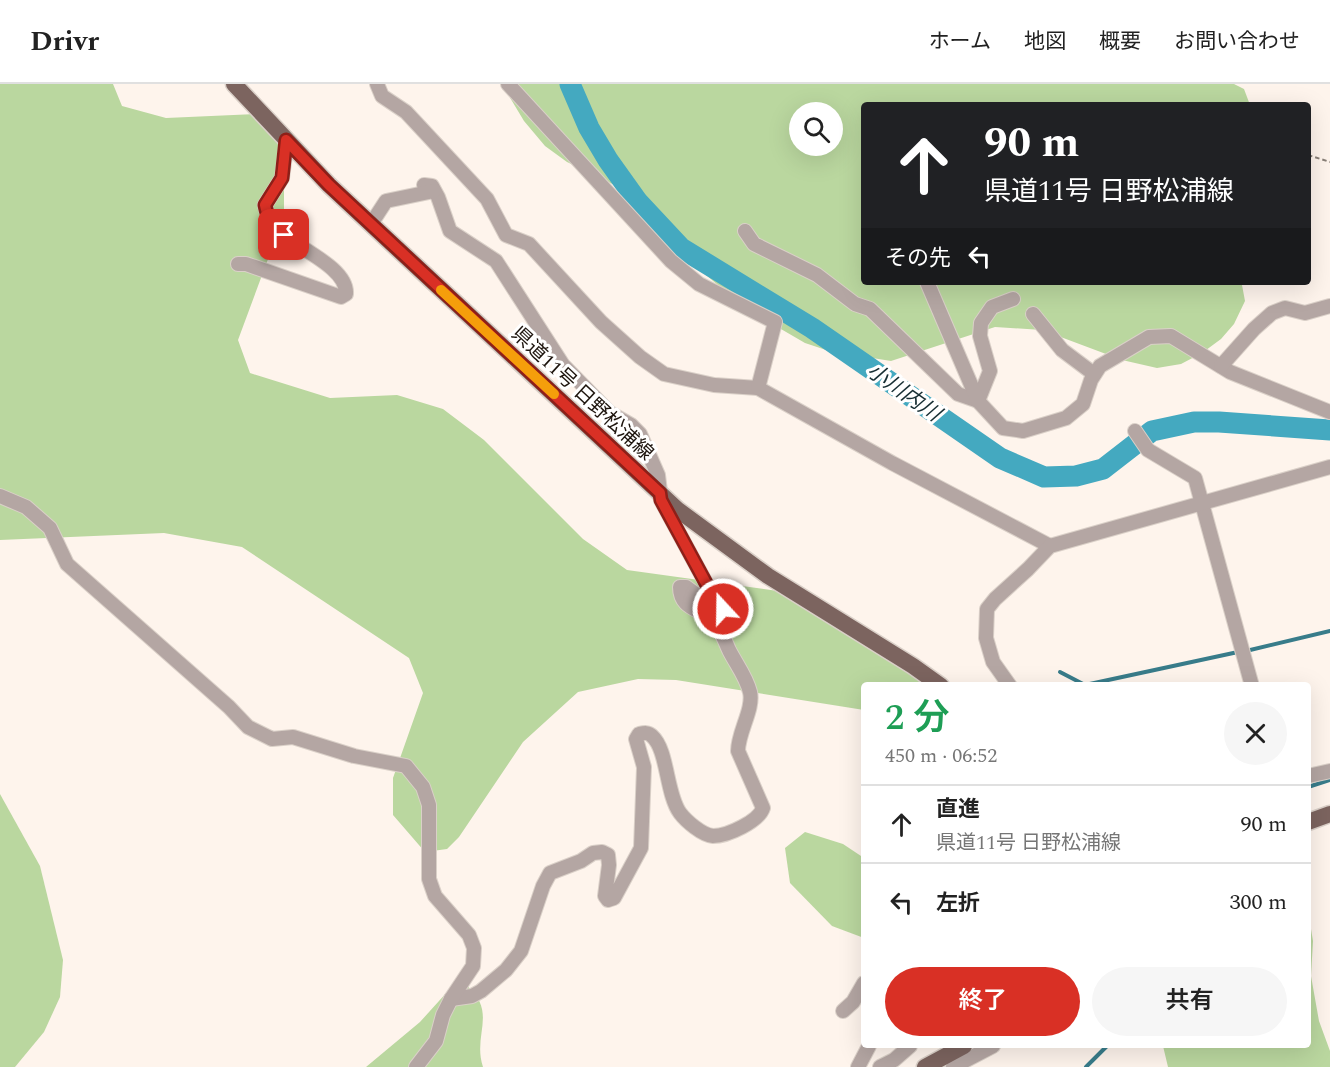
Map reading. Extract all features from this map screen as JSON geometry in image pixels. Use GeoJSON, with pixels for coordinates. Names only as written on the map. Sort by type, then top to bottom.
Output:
{"type":"FeatureCollection","features":[{"type":"Feature","properties":{"kind":"main road","name":"県道11号 日野松浦線"},"geometry":{"type":"LineString","coordinates":[[234,84],[329,185],[678,510],[768,576],[935,682]]}},
{"type":"Feature","properties":{"kind":"main road"},"geometry":{"type":"LineString","coordinates":[[1311,821],[1330,814]]}},
{"type":"Feature","properties":{"kind":"main road"},"geometry":{"type":"LineString","coordinates":[[925,1067],[960,1048]]}},
{"type":"Feature","properties":{"kind":"street"},"geometry":{"type":"LineString","coordinates":[[377,84],[382,96],[406,112],[488,199],[506,235],[529,244],[575,291],[601,322],[640,357],[664,374],[714,385],[758,388],[892,463],[1050,546]]}},
{"type":"Feature","properties":{"kind":"street"},"geometry":{"type":"LineString","coordinates":[[508,84],[671,261],[699,284],[774,322],[758,388]]}},
{"type":"Feature","properties":{"kind":"street"},"geometry":{"type":"LineString","coordinates":[[238,264],[246,264],[340,297],[346,294],[346,289],[336,272],[324,260],[294,243],[274,228],[268,218],[265,205],[282,178],[286,140]]}},
{"type":"Feature","properties":{"kind":"street"},"geometry":{"type":"LineString","coordinates":[[371,224],[386,201],[429,188],[450,231],[496,261],[563,365],[610,413],[631,425],[640,434],[658,475],[661,500],[707,585],[730,603],[731,608],[723,609],[707,603],[686,587],[680,587],[684,602],[691,609],[715,622],[745,677],[751,695],[738,741],[738,752],[763,808],[761,815],[743,827],[723,834],[712,836],[700,830],[684,818],[676,807],[659,747],[652,736],[646,733],[639,734],[636,739],[644,767],[641,848],[614,898],[608,900],[605,896],[609,865],[608,855],[602,852],[593,853],[550,873],[543,886],[521,951],[506,970],[481,991],[472,996],[451,999]]}},
{"type":"Feature","properties":{"kind":"street"},"geometry":{"type":"LineString","coordinates":[[745,231],[754,244],[817,275],[855,304],[870,309],[958,394],[978,401]]}},
{"type":"Feature","properties":{"kind":"street"},"geometry":{"type":"LineString","coordinates":[[928,285],[978,401],[1003,428],[1023,431],[1066,418],[1083,404],[1094,374],[1100,366],[1149,337],[1171,336],[1221,366],[1330,412]]}},
{"type":"Feature","properties":{"kind":"street"},"geometry":{"type":"LineString","coordinates":[[978,401],[990,371],[980,336],[981,323],[992,307],[1013,300]]}},
{"type":"Feature","properties":{"kind":"street"},"geometry":{"type":"LineString","coordinates":[[1221,366],[1272,312],[1285,308],[1305,313],[1330,306]]}},
{"type":"Feature","properties":{"kind":"street"},"geometry":{"type":"LineString","coordinates":[[1033,314],[1062,350],[1094,374]]}},
{"type":"Feature","properties":{"kind":"street"},"geometry":{"type":"LineString","coordinates":[[1135,431],[1148,450],[1195,478],[1251,682]]}},
{"type":"Feature","properties":{"kind":"street"},"geometry":{"type":"LineString","coordinates":[[1007,682],[993,662],[986,638],[987,609],[1050,546],[1330,467]]}},
{"type":"Feature","properties":{"kind":"street"},"geometry":{"type":"LineString","coordinates":[[0,496],[26,507],[50,528],[68,564],[229,707],[248,727],[272,739],[293,736],[354,756],[406,766],[423,787],[429,805],[429,879],[435,896],[469,935],[474,948],[473,966],[443,1015],[436,1041],[416,1067]]}},
{"type":"Feature","properties":{"kind":"street"},"geometry":{"type":"LineString","coordinates":[[1311,775],[1330,771]]}},
{"type":"Feature","properties":{"kind":"street"},"geometry":{"type":"LineString","coordinates":[[843,1011],[853,1002],[861,988]]}},
{"type":"Feature","properties":{"kind":"street"},"geometry":{"type":"LineString","coordinates":[[858,1067],[868,1048]]}},
{"type":"Feature","properties":{"kind":"street"},"geometry":{"type":"LineString","coordinates":[[880,1067],[894,1060],[908,1048]]}},
{"type":"Feature","properties":{"kind":"street"},"geometry":{"type":"LineString","coordinates":[[953,1067],[989,1048]]}},
{"type":"Feature","properties":{"kind":"path"},"geometry":{"type":"LineString","coordinates":[[1311,156],[1330,162]]}},
{"type":"Feature","properties":{"kind":"green space"},"geometry":{"type":"Polygon","coordinates":[[[0,84],[113,84],[122,106],[166,118],[257,114],[284,149],[284,216],[238,340],[250,373],[330,398],[397,395],[443,409],[484,440],[583,539],[627,570],[799,594],[928,682],[861,682],[861,710],[676,680],[638,679],[578,692],[523,742],[459,837],[447,849],[425,852],[393,815],[393,778],[423,693],[409,658],[242,547],[164,533],[0,540],[0,84]]]}},
{"type":"Feature","properties":{"kind":"green space"},"geometry":{"type":"Polygon","coordinates":[[[505,84],[1234,84],[1244,89],[1249,102],[861,102],[861,285],[1242,285],[1245,301],[1234,324],[1221,339],[1202,353],[1181,364],[1157,368],[1122,360],[1042,330],[995,327],[891,361],[829,351],[805,343],[745,308],[699,269],[671,226],[641,198],[567,162],[545,146],[524,121],[509,96],[505,84]]]}},
{"type":"Feature","properties":{"kind":"green space"},"geometry":{"type":"Polygon","coordinates":[[[0,794],[40,866],[63,960],[60,997],[44,1032],[15,1067],[0,1067],[0,794]]]}},
{"type":"Feature","properties":{"kind":"green space"},"geometry":{"type":"Polygon","coordinates":[[[805,832],[843,844],[861,856],[861,937],[832,926],[790,883],[785,848],[805,832]]]}},
{"type":"Feature","properties":{"kind":"green space"},"geometry":{"type":"Polygon","coordinates":[[[1311,929],[1313,941],[1311,976],[1311,929]]]}},
{"type":"Feature","properties":{"kind":"green space"},"geometry":{"type":"Polygon","coordinates":[[[1311,976],[1319,1021],[1330,1051],[1330,1067],[1168,1067],[1163,1048],[1311,1048],[1311,976]]]}},
{"type":"Feature","properties":{"kind":"green space"},"geometry":{"type":"Polygon","coordinates":[[[465,984],[481,1004],[483,1024],[480,1055],[483,1067],[366,1067],[420,1022],[448,991],[465,984]]]}},
{"type":"Feature","properties":{"kind":"waterway","name":"小川内川"},"geometry":{"type":"LineString","coordinates":[[570,84],[589,128],[608,160],[638,202],[681,248],[812,328],[1000,458],[1044,477],[1076,476],[1103,469],[1152,431],[1194,422],[1330,430]]}},
{"type":"Feature","properties":{"kind":"waterway"},"geometry":{"type":"LineString","coordinates":[[1246,651],[1330,631]]}},
{"type":"Feature","properties":{"kind":"waterway"},"geometry":{"type":"LineString","coordinates":[[1099,682],[1238,652]]}},
{"type":"Feature","properties":{"kind":"waterway"},"geometry":{"type":"LineString","coordinates":[[1060,672],[1079,682]]}},
{"type":"Feature","properties":{"kind":"waterway"},"geometry":{"type":"LineString","coordinates":[[1311,786],[1330,780]]}},
{"type":"Feature","properties":{"kind":"waterway"},"geometry":{"type":"LineString","coordinates":[[1086,1067],[1105,1048]]}},
{"type":"Feature","properties":{"kind":"slow traffic"},"geometry":{"type":"LineString","coordinates":[[441,290],[554,394]]}},
{"type":"Feature","properties":{"kind":"route"},"geometry":{"type":"LineString","coordinates":[[284,235],[274,228],[268,218],[265,205],[282,178],[286,140],[329,185],[660,493],[661,500],[707,585],[730,603],[731,608],[723,609]]}}]}
